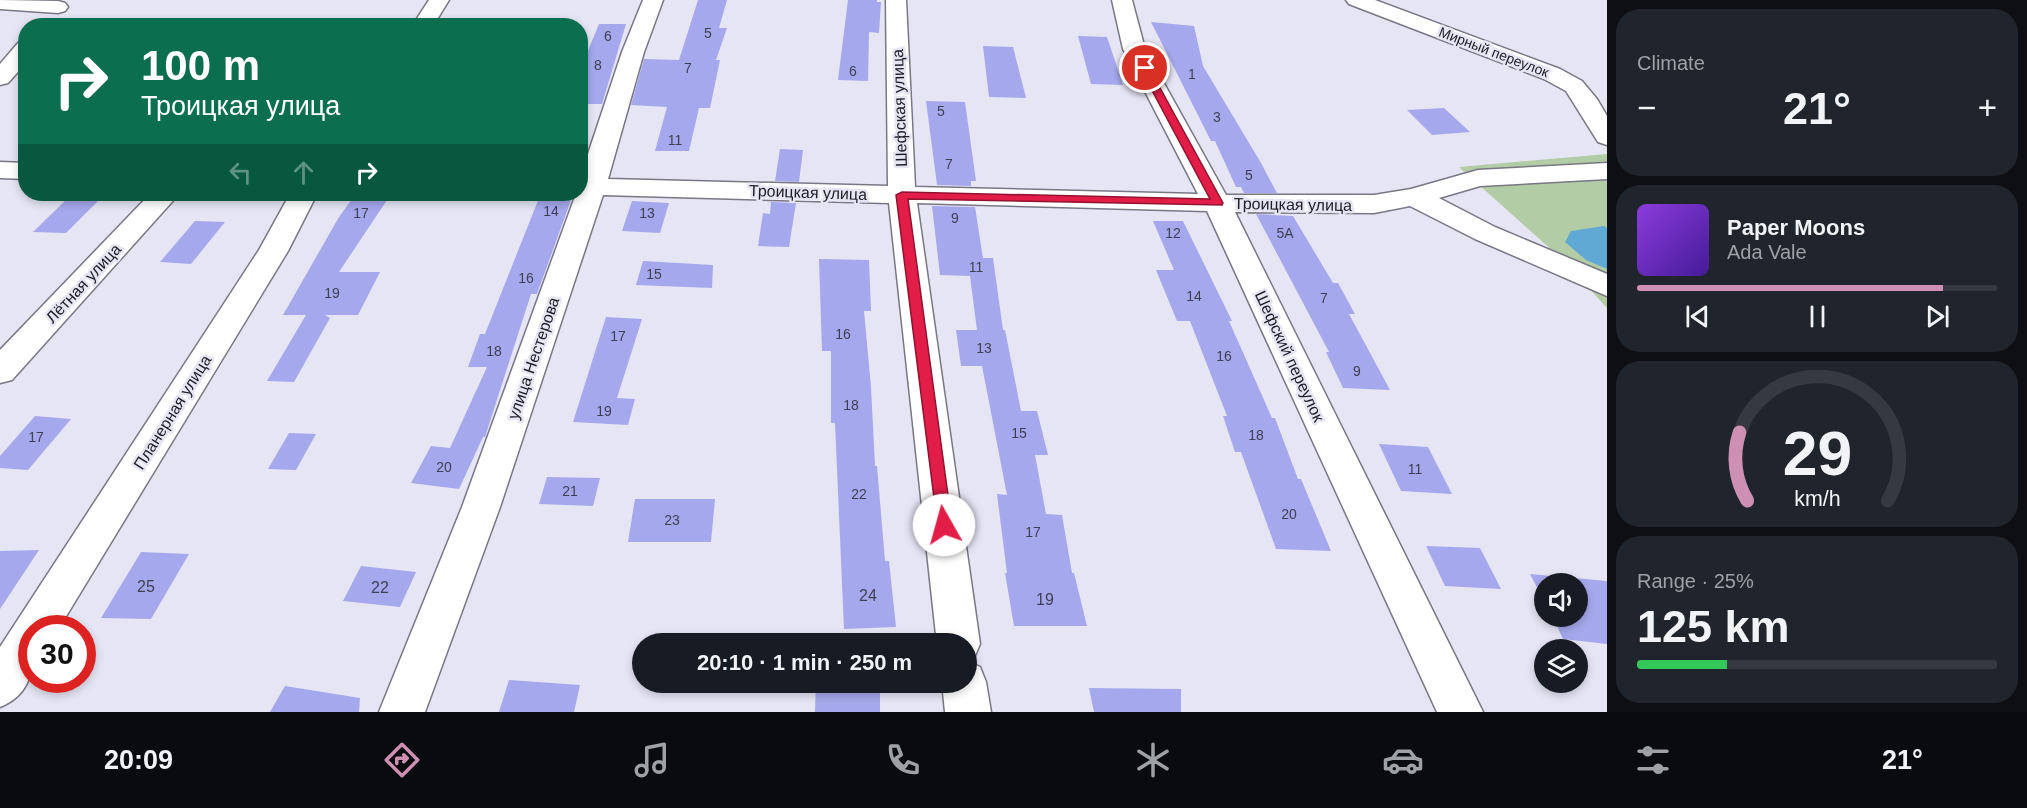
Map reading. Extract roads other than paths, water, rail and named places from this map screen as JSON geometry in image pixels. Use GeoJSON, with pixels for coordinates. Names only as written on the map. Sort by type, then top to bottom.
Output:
{"type":"FeatureCollection","features":[{"type":"Feature","properties":{"kind":"street"},"geometry":{"type":"LineString","coordinates":[[427,18],[439,0]]}},
{"type":"Feature","properties":{"kind":"street","name":"улица Нестерова"},"geometry":{"type":"LineString","coordinates":[[588,180],[653,0]]}},
{"type":"Feature","properties":{"kind":"street","name":"Шефская улица"},"geometry":{"type":"LineString","coordinates":[[896,0],[902,195],[958,633]]}},
{"type":"Feature","properties":{"kind":"street","name":"Шефский переулок"},"geometry":{"type":"LineString","coordinates":[[1122,0],[1134,49],[1218,203],[1460,712]]}},
{"type":"Feature","properties":{"kind":"street","name":"Мирный переулок"},"geometry":{"type":"LineString","coordinates":[[1356,0],[1552,74],[1574,86],[1585,99],[1607,137]]}},
{"type":"Feature","properties":{"kind":"street"},"geometry":{"type":"LineString","coordinates":[[0,3],[63,4]]}},
{"type":"Feature","properties":{"kind":"street"},"geometry":{"type":"LineString","coordinates":[[51,18],[63,4]]}},
{"type":"Feature","properties":{"kind":"street"},"geometry":{"type":"LineString","coordinates":[[0,78],[18,57]]}},
{"type":"Feature","properties":{"kind":"street"},"geometry":{"type":"LineString","coordinates":[[0,170],[18,171]]}},
{"type":"Feature","properties":{"kind":"street","name":"Троицкая улица"},"geometry":{"type":"LineString","coordinates":[[588,186],[1218,203],[1374,204],[1414,197],[1478,178],[1607,171]]}},
{"type":"Feature","properties":{"kind":"street"},"geometry":{"type":"LineString","coordinates":[[1414,197],[1485,233],[1607,286]]}},
{"type":"Feature","properties":{"kind":"street","name":"Лётная улица"},"geometry":{"type":"LineString","coordinates":[[0,371],[158,201]]}},
{"type":"Feature","properties":{"kind":"street","name":"Планерная улица"},"geometry":{"type":"LineString","coordinates":[[44,615],[273,251],[299,201]]}},
{"type":"Feature","properties":{"kind":"street","name":"улица Нестерова"},"geometry":{"type":"LineString","coordinates":[[402,712],[481,507],[581,201]]}},
{"type":"Feature","properties":{"kind":"street"},"geometry":{"type":"LineString","coordinates":[[0,685],[18,657]]}},
{"type":"Feature","properties":{"kind":"street"},"geometry":{"type":"LineString","coordinates":[[965,693],[968,712]]}},
{"type":"Feature","properties":{"kind":"water"},"geometry":{"type":"Polygon","coordinates":[[[1604,226],[1607,228],[1607,269],[1586,260],[1565,242],[1571,231],[1604,226]]]}}]}
